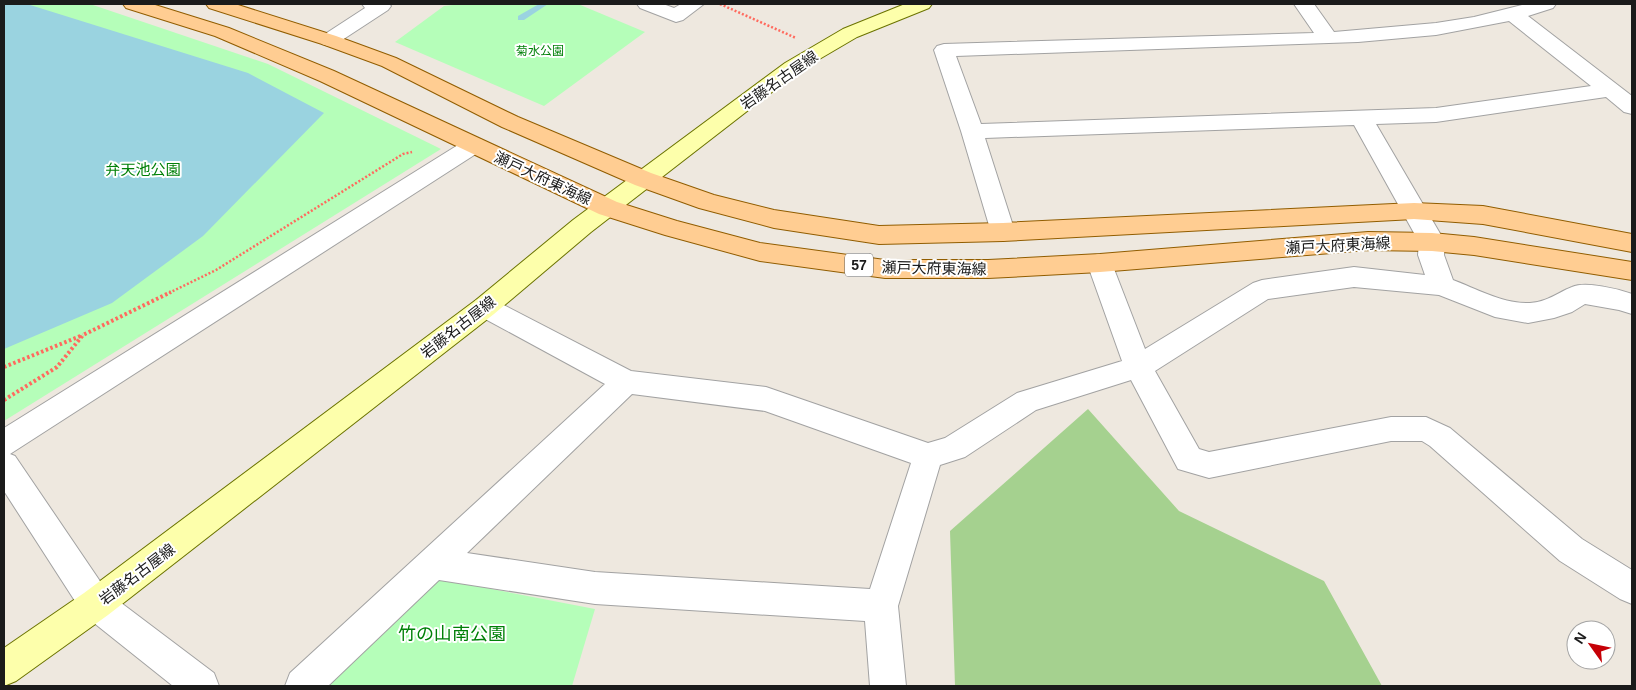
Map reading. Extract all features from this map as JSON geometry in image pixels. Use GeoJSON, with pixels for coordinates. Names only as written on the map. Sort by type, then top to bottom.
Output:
{"type":"FeatureCollection","features":[{"type":"Feature","properties":{"kind":"main road","name":"瀬戸大府東海線"},"geometry":{"type":"LineString","coordinates":[[133,4],[222,32],[327,76],[608,208],[674,229],[760,252],[885,269],[988,269],[1100,263],[1368,241],[1432,242],[1584,261],[1632,270]]}},
{"type":"Feature","properties":{"kind":"main road","name":"瀬戸大府東海線"},"geometry":{"type":"LineString","coordinates":[[216,4],[329,40],[389,62],[510,122],[643,180],[708,202],[774,219],[879,234],[1003,232],[1414,211],[1483,215],[1571,230],[1632,243]]}},
{"type":"Feature","properties":{"kind":"main road","name":"岩藤名古屋線"},"geometry":{"type":"LineString","coordinates":[[4,669],[96,604],[485,306],[582,226],[792,67],[850,33],[922,4]]}},
{"type":"Feature","properties":{"kind":"street"},"geometry":{"type":"LineString","coordinates":[[329,40],[381,6],[372,4]]}},
{"type":"Feature","properties":{"kind":"street"},"geometry":{"type":"LineString","coordinates":[[647,4],[676,16],[694,4]]}},
{"type":"Feature","properties":{"kind":"street"},"geometry":{"type":"LineString","coordinates":[[1304,4],[1328,38]]}},
{"type":"Feature","properties":{"kind":"street"},"geometry":{"type":"LineString","coordinates":[[1003,232],[972,131],[944,50],[1328,38],[1418,30],[1514,15],[1546,4]]}},
{"type":"Feature","properties":{"kind":"street"},"geometry":{"type":"LineString","coordinates":[[1514,15],[1632,107]]}},
{"type":"Feature","properties":{"kind":"street"},"geometry":{"type":"LineString","coordinates":[[972,131],[1436,115],[1609,90]]}},
{"type":"Feature","properties":{"kind":"street"},"geometry":{"type":"LineString","coordinates":[[1361,118],[1432,242],[1431,255],[1442,286]]}},
{"type":"Feature","properties":{"kind":"street"},"geometry":{"type":"LineString","coordinates":[[4,443],[474,146]]}},
{"type":"Feature","properties":{"kind":"street"},"geometry":{"type":"LineString","coordinates":[[1100,263],[1109,283],[1138,367],[1189,460],[1209,466],[1391,429],[1426,428],[1440,437],[1571,550],[1632,588]]}},
{"type":"Feature","properties":{"kind":"street"},"geometry":{"type":"LineString","coordinates":[[485,306],[626,382],[766,399],[928,456],[954,448],[1028,401],[1138,367],[1262,290],[1354,277],[1442,286],[1510,313],[1541,313],[1565,306],[1581,294],[1621,300],[1632,304]]}},
{"type":"Feature","properties":{"kind":"street"},"geometry":{"type":"LineString","coordinates":[[303,686],[435,564],[626,382]]}},
{"type":"Feature","properties":{"kind":"street"},"geometry":{"type":"LineString","coordinates":[[888,686],[881,606],[928,456]]}},
{"type":"Feature","properties":{"kind":"street"},"geometry":{"type":"LineString","coordinates":[[4,465],[96,604],[201,686]]}},
{"type":"Feature","properties":{"kind":"street"},"geometry":{"type":"LineString","coordinates":[[435,564],[595,588],[881,606]]}},
{"type":"Feature","properties":{"kind":"path"},"geometry":{"type":"LineString","coordinates":[[719,4],[822,50]]}},
{"type":"Feature","properties":{"kind":"path"},"geometry":{"type":"LineString","coordinates":[[4,368],[83,334],[216,270],[403,154],[412,152]]}},
{"type":"Feature","properties":{"kind":"path"},"geometry":{"type":"LineString","coordinates":[[4,400],[57,367],[83,334]]}},
{"type":"Feature","properties":{"kind":"green space","name":"弁天池公園"},"geometry":{"type":"Polygon","coordinates":[[[4,4],[90,4],[268,64],[441,149],[4,421],[4,4]]]}},
{"type":"Feature","properties":{"kind":"green space","name":"菊水公園"},"geometry":{"type":"Polygon","coordinates":[[[462,4],[578,4],[645,32],[544,106],[395,42],[444,6],[462,4]]]}},
{"type":"Feature","properties":{"kind":"green space"},"geometry":{"type":"Polygon","coordinates":[[[1088,409],[1179,511],[1324,581],[1382,686],[955,686],[950,531],[1088,409]]]}},
{"type":"Feature","properties":{"kind":"green space","name":"竹の山南公園"},"geometry":{"type":"Polygon","coordinates":[[[435,578],[595,609],[572,686],[321,686],[435,578]]]}},
{"type":"Feature","properties":{"kind":"water","name":"弁天池公園"},"geometry":{"type":"Polygon","coordinates":[[[4,4],[27,4],[248,73],[324,113],[203,236],[112,303],[4,349],[4,4]]]}},
{"type":"Feature","properties":{"kind":"waterway"},"geometry":{"type":"LineString","coordinates":[[521,18],[544,4]]}}]}
